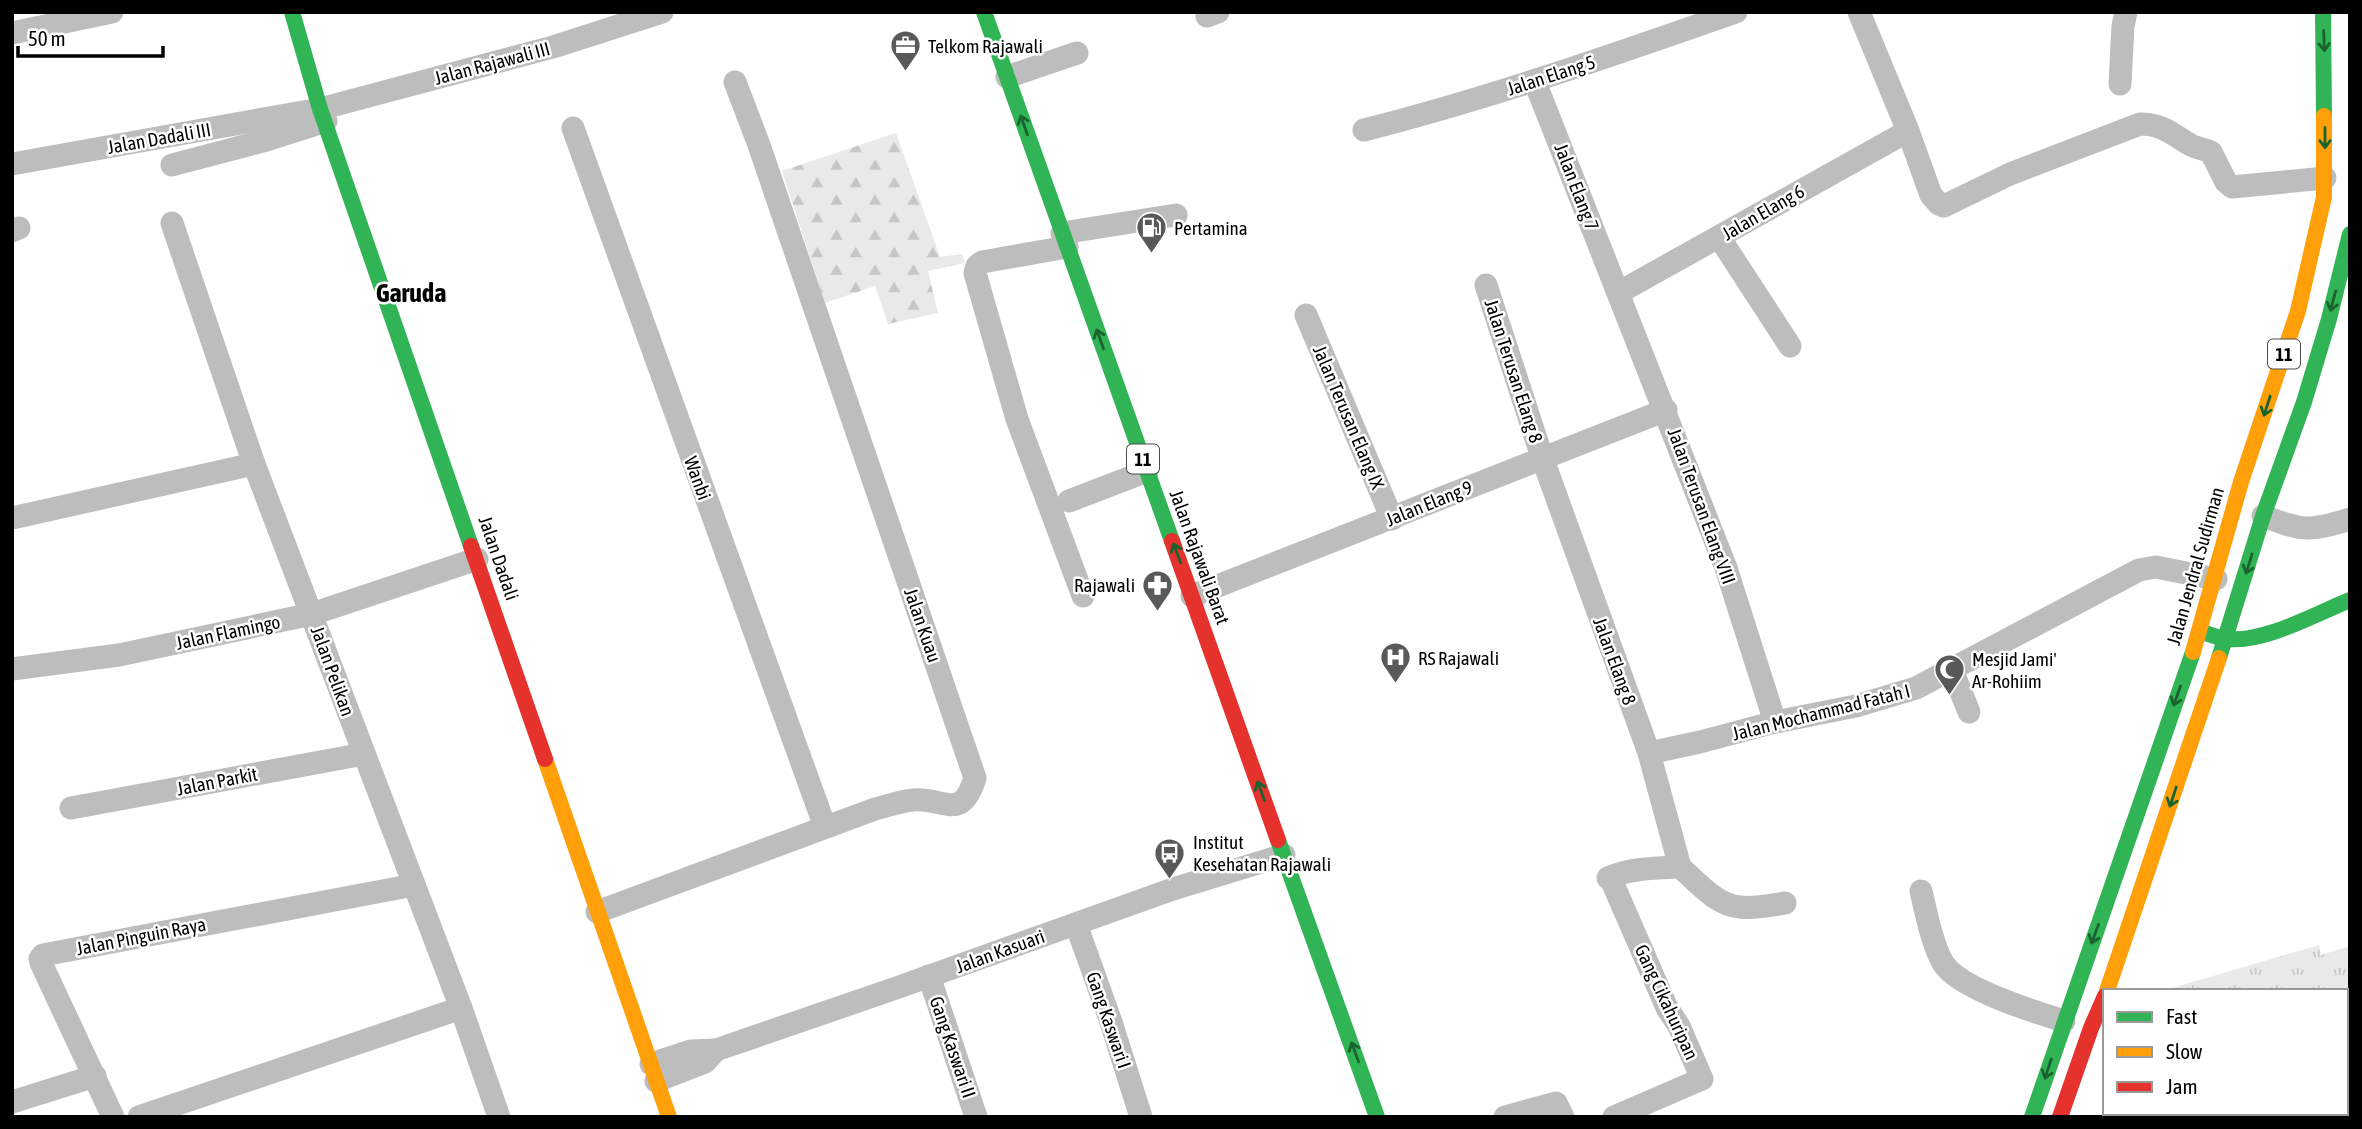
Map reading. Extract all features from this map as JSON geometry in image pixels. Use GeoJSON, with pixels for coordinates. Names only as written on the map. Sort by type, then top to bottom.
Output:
{"type":"FeatureCollection","features":[{"type":"Feature","properties":{"kind":"main road","name":"Jalan Dadali"},"geometry":{"type":"LineString","coordinates":[[292,12],[317,114],[477,559],[669,1117]]}},
{"type":"Feature","properties":{"kind":"main road","name":"Jalan Rajawali Barat"},"geometry":{"type":"LineString","coordinates":[[984,12],[1377,1117]]}},
{"type":"Feature","properties":{"kind":"main road","name":"Jalan Jendral Sudirman"},"geometry":{"type":"LineString","coordinates":[[2032,1117],[2200,631],[2241,482],[2298,311],[2323,203],[2331,70],[2323,12]]}},
{"type":"Feature","properties":{"kind":"main road","name":"11"},"geometry":{"type":"LineString","coordinates":[[2108,989],[2225,639],[2263,516],[2304,402],[2347,263],[2350,234]]}},
{"type":"Feature","properties":{"kind":"main road"},"geometry":{"type":"LineString","coordinates":[[2200,631],[2225,639],[2245,639],[2350,600]]}},
{"type":"Feature","properties":{"kind":"main road"},"geometry":{"type":"LineString","coordinates":[[2112,887],[2140,897]]}},
{"type":"Feature","properties":{"kind":"main road"},"geometry":{"type":"LineString","coordinates":[[2060,1117],[2103,1001]]}},
{"type":"Feature","properties":{"kind":"main road"},"geometry":{"type":"LineString","coordinates":[[2064,1021],[2091,1028]]}},
{"type":"Feature","properties":{"kind":"street"},"geometry":{"type":"LineString","coordinates":[[12,33],[112,12]]}},
{"type":"Feature","properties":{"kind":"street","name":"Jalan Rajawali III"},"geometry":{"type":"LineString","coordinates":[[317,114],[553,47],[662,12]]}},
{"type":"Feature","properties":{"kind":"street","name":"Jalan Elang 5"},"geometry":{"type":"LineString","coordinates":[[1364,131],[1535,82],[1736,12]]}},
{"type":"Feature","properties":{"kind":"street"},"geometry":{"type":"LineString","coordinates":[[1859,12],[1931,195],[1944,206],[2010,174],[2140,124],[2166,128],[2191,145],[2211,152],[2226,182],[2232,187],[2325,177]]}},
{"type":"Feature","properties":{"kind":"street"},"geometry":{"type":"LineString","coordinates":[[2120,84],[2126,12]]}},
{"type":"Feature","properties":{"kind":"street"},"geometry":{"type":"LineString","coordinates":[[1007,77],[1077,53]]}},
{"type":"Feature","properties":{"kind":"street","name":"Jalan Kuau"},"geometry":{"type":"LineString","coordinates":[[597,912],[875,809],[912,800],[951,805],[970,793],[975,778],[760,145],[735,82]]}},
{"type":"Feature","properties":{"kind":"street","name":"Jalan Elang 7"},"geometry":{"type":"LineString","coordinates":[[1535,82],[1618,293]]}},
{"type":"Feature","properties":{"kind":"street"},"geometry":{"type":"LineString","coordinates":[[172,165],[263,141],[317,114]]}},
{"type":"Feature","properties":{"kind":"street","name":"Jalan Dadali III"},"geometry":{"type":"LineString","coordinates":[[12,164],[317,114]]}},
{"type":"Feature","properties":{"kind":"street","name":"Wanbi"},"geometry":{"type":"LineString","coordinates":[[573,128],[825,827]]}},
{"type":"Feature","properties":{"kind":"street","name":"Jalan Elang 6"},"geometry":{"type":"LineString","coordinates":[[1618,293],[1908,131]]}},
{"type":"Feature","properties":{"kind":"street"},"geometry":{"type":"LineString","coordinates":[[1083,596],[1017,419],[975,273],[976,266],[982,262],[1065,240],[1175,215]]}},
{"type":"Feature","properties":{"kind":"street","name":"Jalan Pelikan"},"geometry":{"type":"LineString","coordinates":[[172,223],[254,464],[461,1008],[499,1117]]}},
{"type":"Feature","properties":{"kind":"street"},"geometry":{"type":"LineString","coordinates":[[1719,237],[1790,346]]}},
{"type":"Feature","properties":{"kind":"street","name":"Jalan Terusan Elang 8"},"geometry":{"type":"LineString","coordinates":[[1486,285],[1542,457]]}},
{"type":"Feature","properties":{"kind":"street","name":"Jalan Terusan Elang VIII"},"geometry":{"type":"LineString","coordinates":[[1618,293],[1726,568],[1775,722]]}},
{"type":"Feature","properties":{"kind":"street","name":"Jalan Terusan Elang IX"},"geometry":{"type":"LineString","coordinates":[[1306,315],[1392,519]]}},
{"type":"Feature","properties":{"kind":"street","name":"Jalan Elang 9"},"geometry":{"type":"LineString","coordinates":[[1192,596],[1666,410]]}},
{"type":"Feature","properties":{"kind":"street","name":"Jalan Elang 8"},"geometry":{"type":"LineString","coordinates":[[1542,457],[1648,753],[1680,867]]}},
{"type":"Feature","properties":{"kind":"street"},"geometry":{"type":"LineString","coordinates":[[12,518],[254,464]]}},
{"type":"Feature","properties":{"kind":"street"},"geometry":{"type":"LineString","coordinates":[[1069,501],[1147,471]]}},
{"type":"Feature","properties":{"kind":"street"},"geometry":{"type":"LineString","coordinates":[[2263,516],[2298,528],[2312,529],[2350,519]]}},
{"type":"Feature","properties":{"kind":"street","name":"Jalan Flamingo"},"geometry":{"type":"LineString","coordinates":[[12,669],[119,655],[312,614],[477,559]]}},
{"type":"Feature","properties":{"kind":"street","name":"Jalan Mochammad Fatah I"},"geometry":{"type":"LineString","coordinates":[[1648,753],[1775,722],[1856,706],[1916,688],[2139,570],[2156,567],[2216,579]]}},
{"type":"Feature","properties":{"kind":"street"},"geometry":{"type":"LineString","coordinates":[[1952,670],[1969,712]]}},
{"type":"Feature","properties":{"kind":"street","name":"Jalan Parkit"},"geometry":{"type":"LineString","coordinates":[[71,808],[364,754]]}},
{"type":"Feature","properties":{"kind":"street","name":"Jalan Kasuari"},"geometry":{"type":"LineString","coordinates":[[654,1072],[691,1051],[716,1050],[1173,889],[1284,855]]}},
{"type":"Feature","properties":{"kind":"street"},"geometry":{"type":"LineString","coordinates":[[1680,867],[1709,894],[1725,903],[1738,907],[1785,904]]}},
{"type":"Feature","properties":{"kind":"street","name":"Gang Cikahuripan"},"geometry":{"type":"LineString","coordinates":[[1614,1117],[1702,1079],[1679,1026],[1667,1008],[1609,877],[1637,869],[1680,867]]}},
{"type":"Feature","properties":{"kind":"street","name":"Jalan Pinguin Raya"},"geometry":{"type":"LineString","coordinates":[[113,1117],[41,963],[43,955],[414,885]]}},
{"type":"Feature","properties":{"kind":"street"},"geometry":{"type":"LineString","coordinates":[[1921,891],[1943,962],[1951,972],[1974,987],[2064,1021]]}},
{"type":"Feature","properties":{"kind":"street","name":"Gang Kaswari I"},"geometry":{"type":"LineString","coordinates":[[1076,924],[1141,1117]]}},
{"type":"Feature","properties":{"kind":"street","name":"Gang Kaswari II"},"geometry":{"type":"LineString","coordinates":[[929,976],[976,1117]]}},
{"type":"Feature","properties":{"kind":"street"},"geometry":{"type":"LineString","coordinates":[[139,1117],[461,1008]]}},
{"type":"Feature","properties":{"kind":"street"},"geometry":{"type":"LineString","coordinates":[[12,1102],[95,1076]]}},
{"type":"Feature","properties":{"kind":"street"},"geometry":{"type":"LineString","coordinates":[[1505,1117],[1556,1103],[1563,1117]]}},
{"type":"Feature","properties":{"kind":"green space"},"geometry":{"type":"Polygon","coordinates":[[[896,133],[940,257],[962,254],[965,263],[928,271],[938,313],[888,324],[875,286],[825,303],[782,171],[896,133]]]}},
{"type":"Feature","properties":{"kind":"green space"},"geometry":{"type":"Polygon","coordinates":[[[2319,945],[2321,955],[2350,946],[2350,1082],[2348,989],[2169,989],[2319,945]]]}},
{"type":"Feature","properties":{"kind":"traffic: fast"},"geometry":{"type":"LineString","coordinates":[[292,12],[320,109],[471,546]]}},
{"type":"Feature","properties":{"kind":"traffic: fast"},"geometry":{"type":"LineString","coordinates":[[984,12],[1172,541]]}},
{"type":"Feature","properties":{"kind":"traffic: fast"},"geometry":{"type":"LineString","coordinates":[[2323,12],[2324,116]]}},
{"type":"Feature","properties":{"kind":"traffic: fast"},"geometry":{"type":"LineString","coordinates":[[2219,658],[2263,516],[2304,402],[2329,319],[2350,234]]}},
{"type":"Feature","properties":{"kind":"traffic: fast"},"geometry":{"type":"LineString","coordinates":[[2205,633],[2226,639],[2257,637],[2350,600]]}},
{"type":"Feature","properties":{"kind":"traffic: fast"},"geometry":{"type":"LineString","coordinates":[[2032,1117],[2193,652]]}},
{"type":"Feature","properties":{"kind":"traffic: fast"},"geometry":{"type":"LineString","coordinates":[[1278,840],[1377,1117]]}},
{"type":"Feature","properties":{"kind":"traffic: slow"},"geometry":{"type":"LineString","coordinates":[[2193,652],[2241,482],[2298,311],[2324,197],[2324,116]]}},
{"type":"Feature","properties":{"kind":"traffic: slow"},"geometry":{"type":"LineString","coordinates":[[2108,989],[2219,658]]}},
{"type":"Feature","properties":{"kind":"traffic: slow"},"geometry":{"type":"LineString","coordinates":[[545,759],[669,1117]]}},
{"type":"Feature","properties":{"kind":"traffic: jam"},"geometry":{"type":"LineString","coordinates":[[1172,541],[1278,840]]}},
{"type":"Feature","properties":{"kind":"traffic: jam"},"geometry":{"type":"LineString","coordinates":[[471,546],[545,759]]}},
{"type":"Feature","properties":{"kind":"traffic: jam"},"geometry":{"type":"LineString","coordinates":[[2060,1117],[2103,1001]]}},
{"type":"Feature","properties":{"kind":"place","name":"Telkom Rajawali"},"geometry":{"type":"Point","coordinates":[905,73]}},
{"type":"Feature","properties":{"kind":"place","name":"Pertamina"},"geometry":{"type":"Point","coordinates":[1151,255]}},
{"type":"Feature","properties":{"kind":"place","name":"Rajawali"},"geometry":{"type":"Point","coordinates":[1158,612]}},
{"type":"Feature","properties":{"kind":"place","name":"RS Rajawali"},"geometry":{"type":"Point","coordinates":[1395,685]}},
{"type":"Feature","properties":{"kind":"place","name":"Mesjid Jami' Ar-Rohiim"},"geometry":{"type":"Point","coordinates":[1949,697]}},
{"type":"Feature","properties":{"kind":"place","name":"Institut Kesehatan Rajawali"},"geometry":{"type":"Point","coordinates":[1170,880]}},
{"type":"Feature","properties":{"kind":"district","name":"Garuda"},"geometry":{"type":"Point","coordinates":[411,293]}}]}
